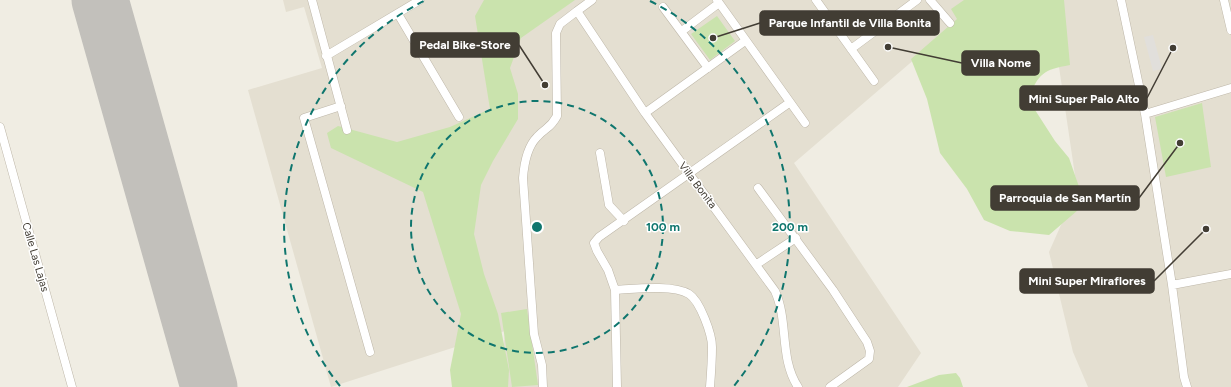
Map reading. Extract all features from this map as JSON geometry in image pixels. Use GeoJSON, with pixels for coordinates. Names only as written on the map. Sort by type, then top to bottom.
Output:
{"type":"FeatureCollection","features":[{"type":"Feature","properties":{"kind":"street"},"geometry":{"type":"LineString","coordinates":[[312,0],[347,130]]}},
{"type":"Feature","properties":{"kind":"street"},"geometry":{"type":"LineString","coordinates":[[326,56],[420,0]]}},
{"type":"Feature","properties":{"kind":"street"},"geometry":{"type":"LineString","coordinates":[[543,387],[542,365],[534,334],[523,172],[532,142],[538,135],[551,127],[557,116],[556,33],[560,24],[592,0]]}},
{"type":"Feature","properties":{"kind":"street"},"geometry":{"type":"LineString","coordinates":[[816,0],[874,81]]}},
{"type":"Feature","properties":{"kind":"street"},"geometry":{"type":"LineString","coordinates":[[851,49],[917,0]]}},
{"type":"Feature","properties":{"kind":"street"},"geometry":{"type":"LineString","coordinates":[[930,0],[950,23]]}},
{"type":"Feature","properties":{"kind":"street"},"geometry":{"type":"LineString","coordinates":[[1121,0],[1145,114],[1172,285],[1184,377],[1187,387]]}},
{"type":"Feature","properties":{"kind":"street"},"geometry":{"type":"LineString","coordinates":[[1224,0],[1231,30]]}},
{"type":"Feature","properties":{"kind":"street"},"geometry":{"type":"LineString","coordinates":[[682,31],[718,2],[789,103],[805,123]]}},
{"type":"Feature","properties":{"kind":"street"},"geometry":{"type":"LineString","coordinates":[[663,6],[708,68]]}},
{"type":"Feature","properties":{"kind":"street","name":"Villa Bonita"},"geometry":{"type":"LineString","coordinates":[[577,11],[645,113],[688,174],[757,264],[775,292],[781,304],[786,362],[798,387]]}},
{"type":"Feature","properties":{"kind":"street"},"geometry":{"type":"LineString","coordinates":[[398,14],[459,117]]}},
{"type":"Feature","properties":{"kind":"street"},"geometry":{"type":"LineString","coordinates":[[645,113],[746,41]]}},
{"type":"Feature","properties":{"kind":"street"},"geometry":{"type":"LineString","coordinates":[[1145,114],[1231,88]]}},
{"type":"Feature","properties":{"kind":"street"},"geometry":{"type":"LineString","coordinates":[[617,387],[615,290],[608,270],[596,251],[594,243],[599,237],[624,221],[789,103]]}},
{"type":"Feature","properties":{"kind":"street"},"geometry":{"type":"LineString","coordinates":[[341,106],[304,118],[370,352]]}},
{"type":"Feature","properties":{"kind":"street","name":"Calle Las Lajas"},"geometry":{"type":"LineString","coordinates":[[0,127],[72,387]]}},
{"type":"Feature","properties":{"kind":"street"},"geometry":{"type":"LineString","coordinates":[[600,153],[609,205],[624,221]]}},
{"type":"Feature","properties":{"kind":"street"},"geometry":{"type":"LineString","coordinates":[[758,188],[833,290],[866,342],[870,351],[869,359],[830,387]]}},
{"type":"Feature","properties":{"kind":"street"},"geometry":{"type":"LineString","coordinates":[[757,264],[796,238]]}},
{"type":"Feature","properties":{"kind":"street"},"geometry":{"type":"LineString","coordinates":[[1172,285],[1231,274]]}},
{"type":"Feature","properties":{"kind":"street"},"geometry":{"type":"LineString","coordinates":[[615,290],[676,290],[688,294],[696,301],[712,345],[710,387]]}},
{"type":"Feature","properties":{"kind":"shaded area"},"geometry":{"type":"Polygon","coordinates":[[[283,0],[1231,0],[1231,387],[1088,387],[1073,352],[1049,252],[1077,189],[1050,6],[966,15],[794,163],[921,353],[898,387],[500,387],[505,331],[331,387],[248,90],[322,68],[304,7],[286,12],[283,0]]]}},
{"type":"Feature","properties":{"kind":"shaded area"},"geometry":{"type":"Polygon","coordinates":[[[1153,35],[1162,69],[1153,71],[1144,37],[1153,35]]]}},
{"type":"Feature","properties":{"kind":"green space"},"geometry":{"type":"Polygon","coordinates":[[[484,0],[575,0],[521,38],[510,68],[518,94],[518,119],[493,161],[481,185],[474,234],[484,274],[498,314],[509,370],[508,387],[452,387],[450,370],[461,314],[423,192],[331,148],[327,133],[338,126],[397,142],[450,127],[490,109],[475,16],[484,0]]]}},
{"type":"Feature","properties":{"kind":"green space"},"geometry":{"type":"Polygon","coordinates":[[[964,0],[1064,0],[1070,65],[1048,71],[1043,74],[1035,83],[1028,99],[1055,141],[1069,158],[1085,204],[1049,235],[1010,231],[984,220],[967,189],[940,153],[927,99],[911,59],[957,19],[951,9],[964,0]]]}},
{"type":"Feature","properties":{"kind":"green space"},"geometry":{"type":"Polygon","coordinates":[[[717,16],[735,41],[710,60],[691,34],[717,16]]]}},
{"type":"Feature","properties":{"kind":"green space"},"geometry":{"type":"Polygon","coordinates":[[[1202,103],[1211,167],[1166,177],[1155,117],[1202,103]]]}},
{"type":"Feature","properties":{"kind":"green space"},"geometry":{"type":"Polygon","coordinates":[[[527,309],[538,385],[512,387],[501,313],[527,309]]]}},
{"type":"Feature","properties":{"kind":"green space"},"geometry":{"type":"Polygon","coordinates":[[[956,373],[960,378],[963,387],[907,387],[939,375],[956,373]]]}},
{"type":"Feature","properties":{"kind":"runway"},"geometry":{"type":"LineString","coordinates":[[100,0],[209,387]]}},
{"type":"Feature","properties":{"kind":"place","name":"Parque Infantil de Villa Bonita"},"geometry":{"type":"Point","coordinates":[713,38]}},
{"type":"Feature","properties":{"kind":"place","name":"Villa Nome"},"geometry":{"type":"Point","coordinates":[888,47]}},
{"type":"Feature","properties":{"kind":"place","name":"Mini Super Palo Alto"},"geometry":{"type":"Point","coordinates":[1173,48]}},
{"type":"Feature","properties":{"kind":"place","name":"Pedal Bike-Store"},"geometry":{"type":"Point","coordinates":[545,85]}},
{"type":"Feature","properties":{"kind":"place","name":"Parroquia de San Martín"},"geometry":{"type":"Point","coordinates":[1180,143]}},
{"type":"Feature","properties":{"kind":"place","name":"Mini Super Miraflores"},"geometry":{"type":"Point","coordinates":[1206,229]}}]}
